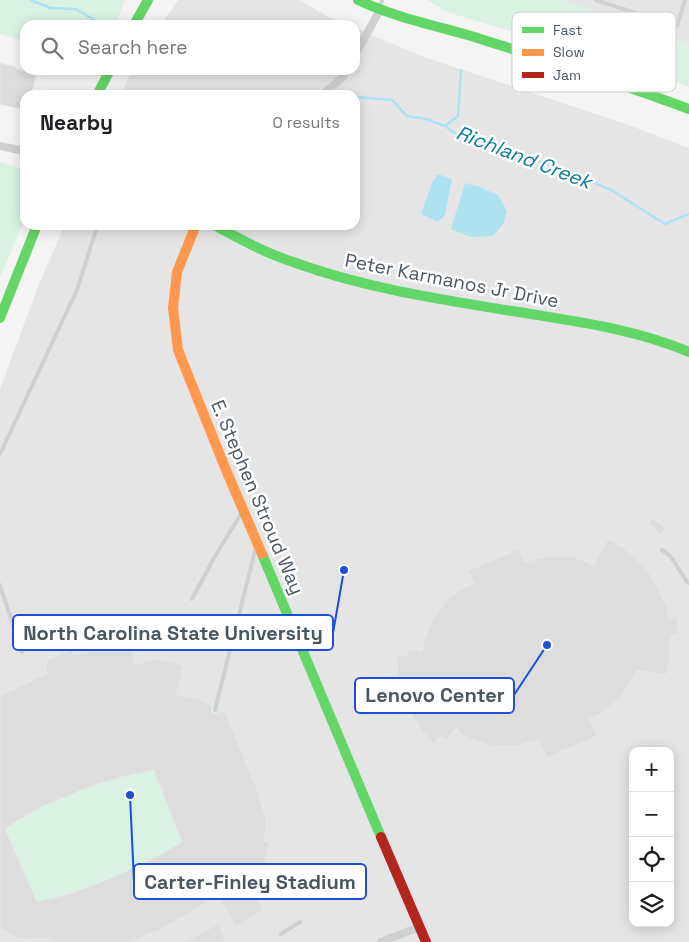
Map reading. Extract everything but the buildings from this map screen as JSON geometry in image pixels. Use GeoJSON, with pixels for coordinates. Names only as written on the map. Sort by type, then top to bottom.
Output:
{"type":"FeatureCollection","features":[{"type":"Feature","properties":{"kind":"street"},"geometry":{"type":"LineString","coordinates":[[137,20],[148,0]]}},
{"type":"Feature","properties":{"kind":"street"},"geometry":{"type":"LineString","coordinates":[[358,0],[381,5],[437,26],[512,50]]}},
{"type":"Feature","properties":{"kind":"street"},"geometry":{"type":"LineString","coordinates":[[360,45],[381,5]]}},
{"type":"Feature","properties":{"kind":"street"},"geometry":{"type":"LineString","coordinates":[[99,90],[107,75]]}},
{"type":"Feature","properties":{"kind":"street"},"geometry":{"type":"LineString","coordinates":[[328,90],[344,75]]}},
{"type":"Feature","properties":{"kind":"street"},"geometry":{"type":"LineString","coordinates":[[645,92],[689,109]]}},
{"type":"Feature","properties":{"kind":"street"},"geometry":{"type":"LineString","coordinates":[[0,146],[20,150]]}},
{"type":"Feature","properties":{"kind":"street"},"geometry":{"type":"LineString","coordinates":[[0,318],[34,230]]}},
{"type":"Feature","properties":{"kind":"street","name":"E. Stephen Stroud Way"},"geometry":{"type":"LineString","coordinates":[[194,230],[177,272],[173,308],[178,350],[226,470],[426,942]]}},
{"type":"Feature","properties":{"kind":"street","name":"Peter Karmanos Jr Drive"},"geometry":{"type":"LineString","coordinates":[[223,230],[271,254],[310,269],[363,284],[640,334],[689,352]]}},
{"type":"Feature","properties":{"kind":"street"},"geometry":{"type":"LineString","coordinates":[[381,942],[419,927]]}},
{"type":"Feature","properties":{"kind":"lane"},"geometry":{"type":"LineString","coordinates":[[595,0],[634,12]]}},
{"type":"Feature","properties":{"kind":"lane"},"geometry":{"type":"LineString","coordinates":[[676,26],[685,0]]}},
{"type":"Feature","properties":{"kind":"lane"},"geometry":{"type":"LineString","coordinates":[[0,454],[77,290],[96,230]]}},
{"type":"Feature","properties":{"kind":"lane"},"geometry":{"type":"LineString","coordinates":[[192,599],[244,509]]}},
{"type":"Feature","properties":{"kind":"lane"},"geometry":{"type":"LineString","coordinates":[[215,710],[258,542]]}},
{"type":"Feature","properties":{"kind":"lane"},"geometry":{"type":"LineString","coordinates":[[662,550],[671,557],[686,582],[689,583]]}},
{"type":"Feature","properties":{"kind":"lane"},"geometry":{"type":"LineString","coordinates":[[0,585],[22,652]]}},
{"type":"Feature","properties":{"kind":"lane"},"geometry":{"type":"LineString","coordinates":[[281,934],[300,922]]}},
{"type":"Feature","properties":{"kind":"shaded area"},"geometry":{"type":"Polygon","coordinates":[[[178,0],[299,0],[336,20],[164,20],[178,0]]]}},
{"type":"Feature","properties":{"kind":"shaded area"},"geometry":{"type":"Polygon","coordinates":[[[452,0],[689,0],[689,78],[676,74],[676,12],[512,12],[512,20],[452,0]]]}},
{"type":"Feature","properties":{"kind":"shaded area"},"geometry":{"type":"Polygon","coordinates":[[[360,30],[424,57],[512,86],[512,92],[530,92],[626,124],[689,148],[689,942],[0,942],[0,389],[39,284],[63,230],[360,230],[360,90],[123,90],[130,75],[360,75],[360,30]]]}},
{"type":"Feature","properties":{"kind":"green space"},"geometry":{"type":"Polygon","coordinates":[[[0,0],[124,0],[117,20],[20,20],[20,40],[0,34],[0,0]]]}},
{"type":"Feature","properties":{"kind":"green space"},"geometry":{"type":"Polygon","coordinates":[[[427,0],[562,0],[597,12],[512,12],[512,32],[447,12],[427,0]]]}},
{"type":"Feature","properties":{"kind":"green space"},"geometry":{"type":"Polygon","coordinates":[[[676,39],[689,43],[689,87],[676,82],[676,39]]]}},
{"type":"Feature","properties":{"kind":"green space"},"geometry":{"type":"Polygon","coordinates":[[[0,162],[20,168],[20,230],[0,278],[0,162]]]}},
{"type":"Feature","properties":{"kind":"green space"},"geometry":{"type":"Polygon","coordinates":[[[131,643],[135,665],[130,666],[176,695],[200,699],[218,713],[222,710],[229,719],[225,721],[229,722],[262,803],[266,819],[264,841],[269,842],[265,859],[268,864],[262,875],[265,879],[254,894],[226,910],[218,896],[159,930],[129,942],[51,942],[50,938],[47,939],[46,937],[27,938],[10,934],[0,927],[0,696],[47,673],[46,662],[49,659],[73,656],[131,643]]]}},
{"type":"Feature","properties":{"kind":"water"},"geometry":{"type":"Polygon","coordinates":[[[438,174],[452,179],[445,215],[438,222],[421,214],[432,183],[438,174]]]}},
{"type":"Feature","properties":{"kind":"water"},"geometry":{"type":"Polygon","coordinates":[[[465,183],[498,195],[507,211],[503,224],[493,236],[471,237],[451,229],[465,183]]]}},
{"type":"Feature","properties":{"kind":"waterway","name":"Richland Creek"},"geometry":{"type":"LineString","coordinates":[[31,0],[50,8],[76,9],[94,20]]}},
{"type":"Feature","properties":{"kind":"waterway"},"geometry":{"type":"LineString","coordinates":[[445,126],[458,116],[461,70]]}},
{"type":"Feature","properties":{"kind":"waterway","name":"Richland Creek"},"geometry":{"type":"LineString","coordinates":[[360,97],[392,100],[407,116],[426,119],[445,126],[459,136],[563,169],[611,190],[665,224],[689,214]]}},
{"type":"Feature","properties":{"kind":"traffic: fast"},"geometry":{"type":"LineString","coordinates":[[137,20],[148,0]]}},
{"type":"Feature","properties":{"kind":"traffic: fast"},"geometry":{"type":"LineString","coordinates":[[358,0],[400,16],[512,49]]}},
{"type":"Feature","properties":{"kind":"traffic: fast"},"geometry":{"type":"LineString","coordinates":[[100,90],[107,75]]}},
{"type":"Feature","properties":{"kind":"traffic: fast"},"geometry":{"type":"LineString","coordinates":[[643,92],[689,109]]}},
{"type":"Feature","properties":{"kind":"traffic: fast"},"geometry":{"type":"LineString","coordinates":[[0,318],[35,230]]}},
{"type":"Feature","properties":{"kind":"traffic: fast"},"geometry":{"type":"LineString","coordinates":[[224,230],[272,254],[347,279],[429,297],[602,326],[646,337],[689,352]]}},
{"type":"Feature","properties":{"kind":"traffic: fast"},"geometry":{"type":"LineString","coordinates":[[262,554],[381,837]]}},
{"type":"Feature","properties":{"kind":"traffic: slow"},"geometry":{"type":"LineString","coordinates":[[194,230],[177,272],[173,308],[178,350],[262,554]]}},
{"type":"Feature","properties":{"kind":"traffic: jam"},"geometry":{"type":"LineString","coordinates":[[381,837],[426,942]]}},
{"type":"Feature","properties":{"kind":"place","name":"North Carolina State University"},"geometry":{"type":"Point","coordinates":[344,570]}},
{"type":"Feature","properties":{"kind":"place","name":"Lenovo Center"},"geometry":{"type":"Point","coordinates":[547,645]}},
{"type":"Feature","properties":{"kind":"place","name":"Carter-Finley Stadium"},"geometry":{"type":"Point","coordinates":[130,795]}}]}
